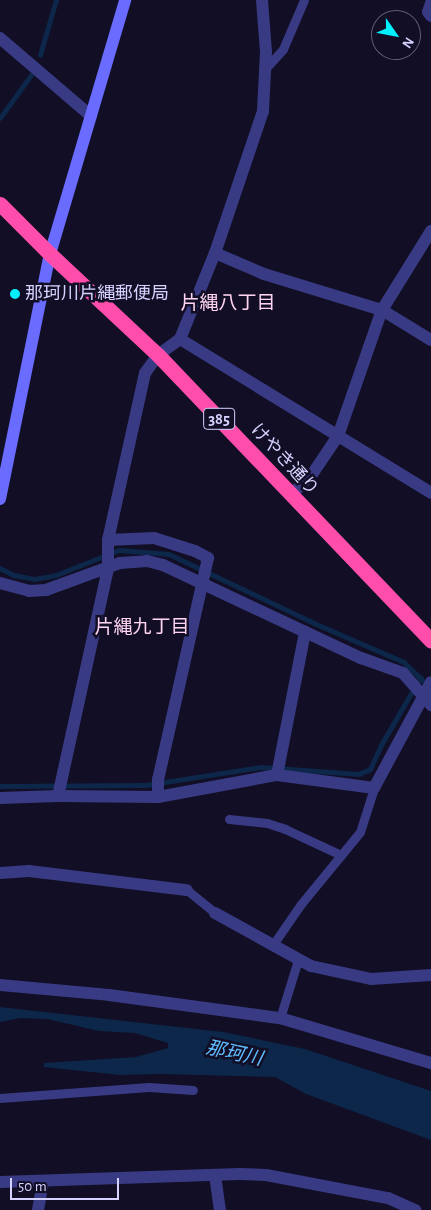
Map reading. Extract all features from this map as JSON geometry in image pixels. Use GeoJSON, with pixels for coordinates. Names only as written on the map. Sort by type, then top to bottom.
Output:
{"type":"FeatureCollection","features":[{"type":"Feature","properties":{"kind":"highway","name":"けやき通り"},"geometry":{"type":"LineString","coordinates":[[0,204],[50,254],[158,355],[431,641]]}},
{"type":"Feature","properties":{"kind":"street"},"geometry":{"type":"LineString","coordinates":[[0,500],[50,254],[125,0]]}},
{"type":"Feature","properties":{"kind":"street"},"geometry":{"type":"LineString","coordinates":[[58,796],[108,568],[108,540],[146,373],[158,355],[180,339],[214,253],[256,135],[264,104],[266,68],[262,0]]}},
{"type":"Feature","properties":{"kind":"street"},"geometry":{"type":"LineString","coordinates":[[431,3],[428,12],[431,16]]}},
{"type":"Feature","properties":{"kind":"street"},"geometry":{"type":"LineString","coordinates":[[0,38],[91,116]]}},
{"type":"Feature","properties":{"kind":"street"},"geometry":{"type":"LineString","coordinates":[[291,495],[313,473],[338,436],[382,310],[431,231]]}},
{"type":"Feature","properties":{"kind":"street"},"geometry":{"type":"LineString","coordinates":[[214,253],[257,271],[382,310],[431,340]]}},
{"type":"Feature","properties":{"kind":"street"},"geometry":{"type":"LineString","coordinates":[[180,339],[431,492]]}},
{"type":"Feature","properties":{"kind":"street"},"geometry":{"type":"LineString","coordinates":[[108,540],[136,537],[154,538],[195,551],[208,558],[158,779],[158,797]]}},
{"type":"Feature","properties":{"kind":"street"},"geometry":{"type":"LineString","coordinates":[[0,583],[29,591],[46,590],[120,563],[148,560],[202,582],[361,658],[403,673],[427,701]]}},
{"type":"Feature","properties":{"kind":"street"},"geometry":{"type":"LineString","coordinates":[[277,776],[305,632]]}},
{"type":"Feature","properties":{"kind":"street"},"geometry":{"type":"LineString","coordinates":[[0,798],[58,796],[158,797],[277,776],[374,788],[427,701],[431,682]]}},
{"type":"Feature","properties":{"kind":"street"},"geometry":{"type":"LineString","coordinates":[[0,873],[30,871],[187,890]]}},
{"type":"Feature","properties":{"kind":"street"},"geometry":{"type":"LineString","coordinates":[[215,913],[298,960],[326,970],[371,979],[431,975]]}},
{"type":"Feature","properties":{"kind":"street"},"geometry":{"type":"LineString","coordinates":[[0,985],[164,1002],[280,1018],[431,1063]]}},
{"type":"Feature","properties":{"kind":"street"},"geometry":{"type":"LineString","coordinates":[[215,1175],[220,1210]]}},
{"type":"Feature","properties":{"kind":"street"},"geometry":{"type":"LineString","coordinates":[[0,1182],[266,1175],[388,1198],[415,1210]]}},
{"type":"Feature","properties":{"kind":"street"},"geometry":{"type":"LineString","coordinates":[[38,1210],[44,1181]]}},
{"type":"Feature","properties":{"kind":"lane"},"geometry":{"type":"LineString","coordinates":[[266,68],[282,49],[304,0]]}},
{"type":"Feature","properties":{"kind":"lane"},"geometry":{"type":"LineString","coordinates":[[272,946],[301,904],[360,832],[374,788]]}},
{"type":"Feature","properties":{"kind":"lane"},"geometry":{"type":"LineString","coordinates":[[229,819],[276,826],[341,855]]}},
{"type":"Feature","properties":{"kind":"lane"},"geometry":{"type":"LineString","coordinates":[[187,890],[215,913]]}},
{"type":"Feature","properties":{"kind":"lane"},"geometry":{"type":"LineString","coordinates":[[280,1018],[298,960]]}},
{"type":"Feature","properties":{"kind":"lane"},"geometry":{"type":"LineString","coordinates":[[0,1098],[149,1087],[193,1090]]}},
{"type":"Feature","properties":{"kind":"water","name":"那珂川"},"geometry":{"type":"Polygon","coordinates":[[[0,1007],[223,1032],[305,1049],[431,1091],[431,1140],[306,1094],[275,1077],[160,1074],[120,1075],[44,1067],[44,1063],[136,1057],[168,1048],[168,1043],[135,1033],[99,1031],[47,1019],[20,1018],[0,1022],[0,1007]]]}},
{"type":"Feature","properties":{"kind":"waterway"},"geometry":{"type":"LineString","coordinates":[[40,55],[56,0]]}},
{"type":"Feature","properties":{"kind":"waterway"},"geometry":{"type":"LineString","coordinates":[[0,118],[31,75]]}},
{"type":"Feature","properties":{"kind":"waterway"},"geometry":{"type":"LineString","coordinates":[[0,568],[14,575],[34,579],[56,575],[119,550],[169,554],[314,623],[404,662],[428,685]]}},
{"type":"Feature","properties":{"kind":"waterway"},"geometry":{"type":"LineString","coordinates":[[0,786],[146,785],[261,767],[359,774],[370,769],[381,745],[420,678]]}},
{"type":"Feature","properties":{"kind":"place","name":"那珂川片縄郵便局"},"geometry":{"type":"Point","coordinates":[15,294]}},
{"type":"Feature","properties":{"kind":"district","name":"片縄八丁目"},"geometry":{"type":"Point","coordinates":[228,304]}},
{"type":"Feature","properties":{"kind":"district","name":"片縄九丁目"},"geometry":{"type":"Point","coordinates":[142,628]}}]}
